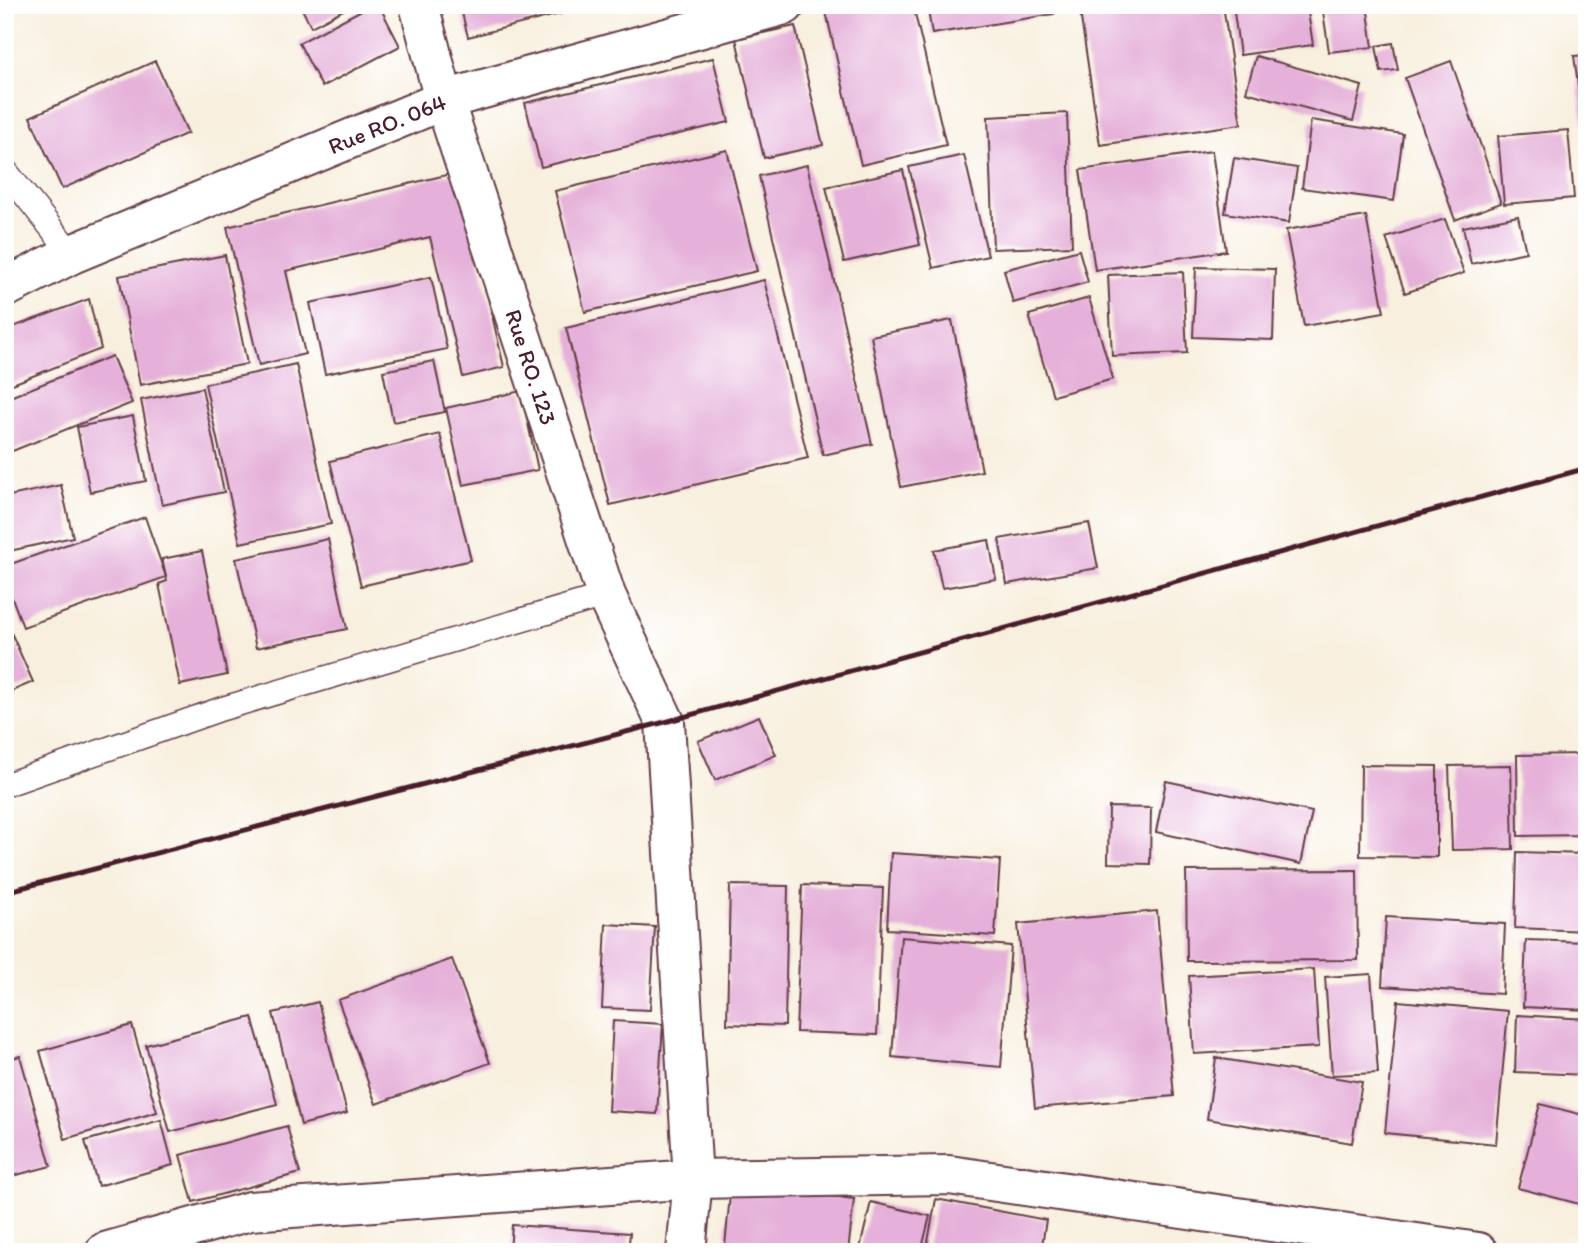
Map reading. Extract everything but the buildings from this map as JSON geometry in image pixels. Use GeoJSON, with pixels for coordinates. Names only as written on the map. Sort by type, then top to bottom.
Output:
{"type":"FeatureCollection","features":[{"type":"Feature","properties":{"kind":"street","name":"Rue RO. 123"},"geometry":{"type":"LineString","coordinates":[[419,5],[444,100],[606,595],[665,722],[693,1179]]}},
{"type":"Feature","properties":{"kind":"street","name":"Rue RO. 064"},"geometry":{"type":"LineString","coordinates":[[5,288],[72,254],[444,100],[785,5]]}},
{"type":"Feature","properties":{"kind":"street"},"geometry":{"type":"LineString","coordinates":[[105,1252],[250,1211],[693,1179],[949,1175],[1478,1252]]}},
{"type":"Feature","properties":{"kind":"street"},"geometry":{"type":"LineString","coordinates":[[686,1252],[693,1179]]}},
{"type":"Feature","properties":{"kind":"lane"},"geometry":{"type":"LineString","coordinates":[[5,170],[72,254]]}},
{"type":"Feature","properties":{"kind":"lane"},"geometry":{"type":"LineString","coordinates":[[5,785],[221,709],[606,595]]}},
{"type":"Feature","properties":{"kind":"railway"},"geometry":{"type":"LineString","coordinates":[[5,892],[665,722],[1587,468]]}}]}
